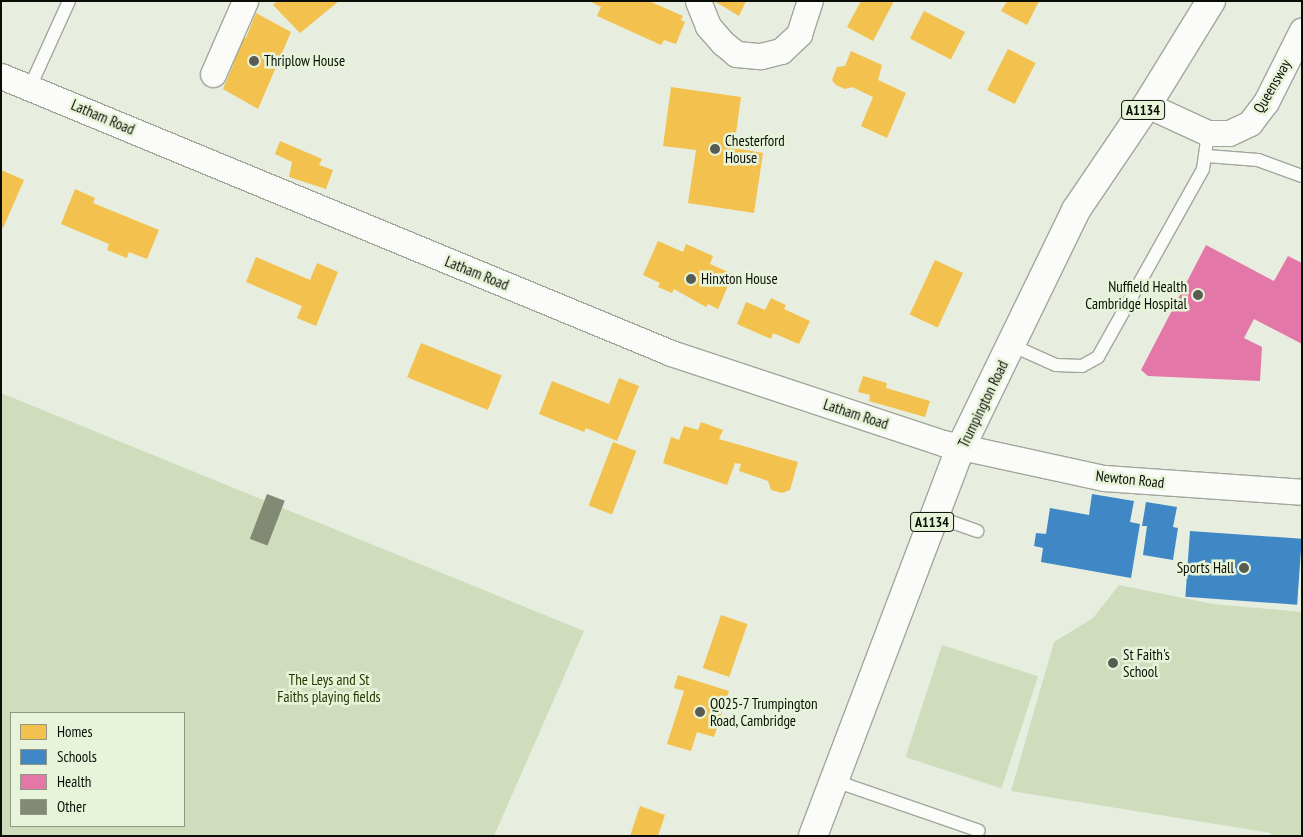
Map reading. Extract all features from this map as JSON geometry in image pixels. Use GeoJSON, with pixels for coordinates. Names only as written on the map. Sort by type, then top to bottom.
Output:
{"type":"FeatureCollection","features":[{"type":"Feature","properties":{"kind":"main road","name":"Trumpington Road"},"geometry":{"type":"LineString","coordinates":[[813,836],[961,447],[1076,210],[1147,105],[1210,1]]}},
{"type":"Feature","properties":{"kind":"street"},"geometry":{"type":"LineString","coordinates":[[212,74],[245,1]]}},
{"type":"Feature","properties":{"kind":"street"},"geometry":{"type":"LineString","coordinates":[[698,1],[708,26],[723,44],[736,54],[761,56],[781,51],[799,34],[810,1]]}},
{"type":"Feature","properties":{"kind":"street","name":"Queensway"},"geometry":{"type":"LineString","coordinates":[[1147,105],[1207,145],[1250,123],[1266,102],[1302,30]]}},
{"type":"Feature","properties":{"kind":"street","name":"Latham Road"},"geometry":{"type":"LineString","coordinates":[[1,76],[671,353],[961,447]]}},
{"type":"Feature","properties":{"kind":"street","name":"Newton Road"},"geometry":{"type":"LineString","coordinates":[[961,447],[1104,478],[1302,492]]}},
{"type":"Feature","properties":{"kind":"lane"},"geometry":{"type":"LineString","coordinates":[[30,87],[68,1]]}},
{"type":"Feature","properties":{"kind":"lane"},"geometry":{"type":"LineString","coordinates":[[1011,345],[1056,365],[1082,366],[1098,357],[1203,169],[1207,145],[1258,160],[1302,176]]}},
{"type":"Feature","properties":{"kind":"lane"},"geometry":{"type":"LineString","coordinates":[[934,516],[977,531]]}},
{"type":"Feature","properties":{"kind":"lane"},"geometry":{"type":"LineString","coordinates":[[835,781],[979,831]]}},
{"type":"Feature","properties":{"kind":"green space","name":"The Leys and St Faiths playing fields"},"geometry":{"type":"Polygon","coordinates":[[[1,393],[584,631],[494,836],[1,836],[1,393]]]}},
{"type":"Feature","properties":{"kind":"green space"},"geometry":{"type":"Polygon","coordinates":[[[1119,585],[1213,604],[1302,612],[1302,836],[1271,836],[1271,833],[1011,791],[1054,642],[1093,618],[1119,585]]]}},
{"type":"Feature","properties":{"kind":"green space"},"geometry":{"type":"Polygon","coordinates":[[[942,645],[1038,676],[1002,788],[906,757],[942,645]]]}},
{"type":"Feature","properties":{"kind":"building: Homes"},"geometry":{"type":"Polygon","coordinates":[[[277,1],[339,1],[300,33],[273,5],[277,1]]]}},
{"type":"Feature","properties":{"kind":"building: Homes"},"geometry":{"type":"Polygon","coordinates":[[[589,1],[649,1],[683,16],[681,20],[685,22],[676,44],[664,40],[661,45],[597,16],[601,7],[589,1]]]}},
{"type":"Feature","properties":{"kind":"building: Homes"},"geometry":{"type":"Polygon","coordinates":[[[714,1],[746,1],[739,16],[714,1]]]}},
{"type":"Feature","properties":{"kind":"building: Homes"},"geometry":{"type":"Polygon","coordinates":[[[861,1],[894,1],[873,41],[847,27],[861,1]]]}},
{"type":"Feature","properties":{"kind":"building: Homes"},"geometry":{"type":"Polygon","coordinates":[[[1007,1],[1039,1],[1027,25],[1001,11],[1007,1]]]}},
{"type":"Feature","properties":{"kind":"building: Homes"},"geometry":{"type":"Polygon","coordinates":[[[924,11],[965,32],[951,60],[910,39],[924,11]]]}},
{"type":"Feature","properties":{"kind":"building: Homes","name":"Thriplow House"},"geometry":{"type":"Polygon","coordinates":[[[256,13],[291,32],[258,109],[223,89],[234,63],[226,59],[238,34],[246,38],[256,13]]]}},
{"type":"Feature","properties":{"kind":"building: Homes"},"geometry":{"type":"Polygon","coordinates":[[[1008,49],[1036,63],[1015,104],[987,90],[1008,49]]]}},
{"type":"Feature","properties":{"kind":"building: Homes"},"geometry":{"type":"Polygon","coordinates":[[[851,51],[882,65],[878,80],[906,93],[887,138],[861,126],[873,97],[852,87],[845,89],[836,85],[832,80],[837,67],[845,66],[851,51]]]}},
{"type":"Feature","properties":{"kind":"building: Homes","name":"Chesterford House"},"geometry":{"type":"Polygon","coordinates":[[[671,87],[741,97],[734,148],[763,153],[754,213],[688,203],[696,150],[663,146],[671,87]]]}},
{"type":"Feature","properties":{"kind":"building: Homes"},"geometry":{"type":"Polygon","coordinates":[[[280,141],[322,159],[319,165],[333,170],[326,189],[289,177],[292,162],[275,154],[280,141]]]}},
{"type":"Feature","properties":{"kind":"building: Homes"},"geometry":{"type":"Polygon","coordinates":[[[1,170],[24,180],[3,228],[1,227],[1,170]]]}},
{"type":"Feature","properties":{"kind":"building: Homes"},"geometry":{"type":"Polygon","coordinates":[[[75,189],[95,198],[93,203],[159,230],[147,259],[129,252],[127,258],[107,250],[109,244],[61,224],[75,189]]]}},
{"type":"Feature","properties":{"kind":"building: Homes","name":"Hinxton House"},"geometry":{"type":"Polygon","coordinates":[[[658,241],[683,252],[686,244],[713,256],[710,264],[733,274],[718,309],[708,304],[706,307],[674,289],[672,293],[658,287],[660,283],[643,275],[658,241]]]}},
{"type":"Feature","properties":{"kind":"building: Homes"},"geometry":{"type":"Polygon","coordinates":[[[256,257],[310,280],[317,263],[338,272],[316,326],[297,318],[302,306],[246,282],[256,257]]]}},
{"type":"Feature","properties":{"kind":"building: Homes"},"geometry":{"type":"Polygon","coordinates":[[[935,260],[963,273],[938,327],[910,314],[935,260]]]}},
{"type":"Feature","properties":{"kind":"building: Homes"},"geometry":{"type":"Polygon","coordinates":[[[771,298],[786,305],[784,309],[810,321],[799,344],[773,333],[771,339],[737,324],[746,302],[765,310],[771,298]]]}},
{"type":"Feature","properties":{"kind":"building: Homes"},"geometry":{"type":"Polygon","coordinates":[[[421,343],[502,376],[488,410],[407,377],[421,343]]]}},
{"type":"Feature","properties":{"kind":"building: Homes"},"geometry":{"type":"Polygon","coordinates":[[[863,376],[887,383],[886,388],[930,401],[925,417],[869,401],[870,395],[858,392],[863,376]]]}},
{"type":"Feature","properties":{"kind":"building: Homes"},"geometry":{"type":"Polygon","coordinates":[[[619,378],[639,386],[617,441],[586,428],[584,432],[539,414],[552,381],[609,404],[619,378]]]}},
{"type":"Feature","properties":{"kind":"building: Homes"},"geometry":{"type":"Polygon","coordinates":[[[701,422],[723,430],[719,439],[798,462],[790,490],[782,493],[771,490],[768,481],[739,471],[741,464],[735,463],[727,485],[663,463],[671,437],[679,440],[684,426],[698,430],[701,422]]]}},
{"type":"Feature","properties":{"kind":"building: Homes"},"geometry":{"type":"Polygon","coordinates":[[[613,442],[636,451],[612,514],[589,505],[613,442]]]}},
{"type":"Feature","properties":{"kind":"building: Homes"},"geometry":{"type":"Polygon","coordinates":[[[721,615],[747,624],[729,677],[703,668],[721,615]]]}},
{"type":"Feature","properties":{"kind":"building: Homes","name":"Q025-7 Trumpington Road, Cambridge"},"geometry":{"type":"Polygon","coordinates":[[[678,675],[729,691],[714,737],[697,732],[691,751],[667,744],[684,691],[674,688],[678,675]]]}},
{"type":"Feature","properties":{"kind":"building: Homes"},"geometry":{"type":"Polygon","coordinates":[[[640,806],[665,815],[658,836],[630,836],[640,806]]]}},
{"type":"Feature","properties":{"kind":"building: Schools"},"geometry":{"type":"Polygon","coordinates":[[[1092,494],[1134,501],[1130,522],[1140,524],[1131,578],[1041,562],[1043,548],[1034,546],[1036,533],[1046,534],[1050,508],[1089,515],[1092,494]]]}},
{"type":"Feature","properties":{"kind":"building: Schools"},"geometry":{"type":"Polygon","coordinates":[[[1146,502],[1177,507],[1173,527],[1178,528],[1173,560],[1143,555],[1147,526],[1142,526],[1146,502]]]}},
{"type":"Feature","properties":{"kind":"building: Schools","name":"Sports Hall"},"geometry":{"type":"Polygon","coordinates":[[[1190,531],[1302,539],[1297,605],[1185,597],[1190,531]]]}},
{"type":"Feature","properties":{"kind":"building: Health"},"geometry":{"type":"Polygon","coordinates":[[[1206,245],[1274,281],[1288,256],[1302,263],[1302,344],[1254,319],[1244,338],[1262,347],[1260,381],[1148,376],[1141,370],[1206,245]]]}},
{"type":"Feature","properties":{"kind":"building: Other"},"geometry":{"type":"Polygon","coordinates":[[[267,494],[285,501],[268,546],[250,539],[267,494]]]}},
{"type":"Feature","properties":{"kind":"place","name":"Thriplow House"},"geometry":{"type":"Point","coordinates":[254,61]}},
{"type":"Feature","properties":{"kind":"place","name":"Chesterford House"},"geometry":{"type":"Point","coordinates":[715,149]}},
{"type":"Feature","properties":{"kind":"place","name":"Hinxton House"},"geometry":{"type":"Point","coordinates":[691,279]}},
{"type":"Feature","properties":{"kind":"place","name":"Nuffield Health Cambridge Hospital"},"geometry":{"type":"Point","coordinates":[1198,295]}},
{"type":"Feature","properties":{"kind":"place","name":"Sports Hall"},"geometry":{"type":"Point","coordinates":[1244,568]}},
{"type":"Feature","properties":{"kind":"place","name":"St Faith's School"},"geometry":{"type":"Point","coordinates":[1113,663]}},
{"type":"Feature","properties":{"kind":"place","name":"Q025-7 Trumpington Road, Cambridge"},"geometry":{"type":"Point","coordinates":[700,712]}}]}
